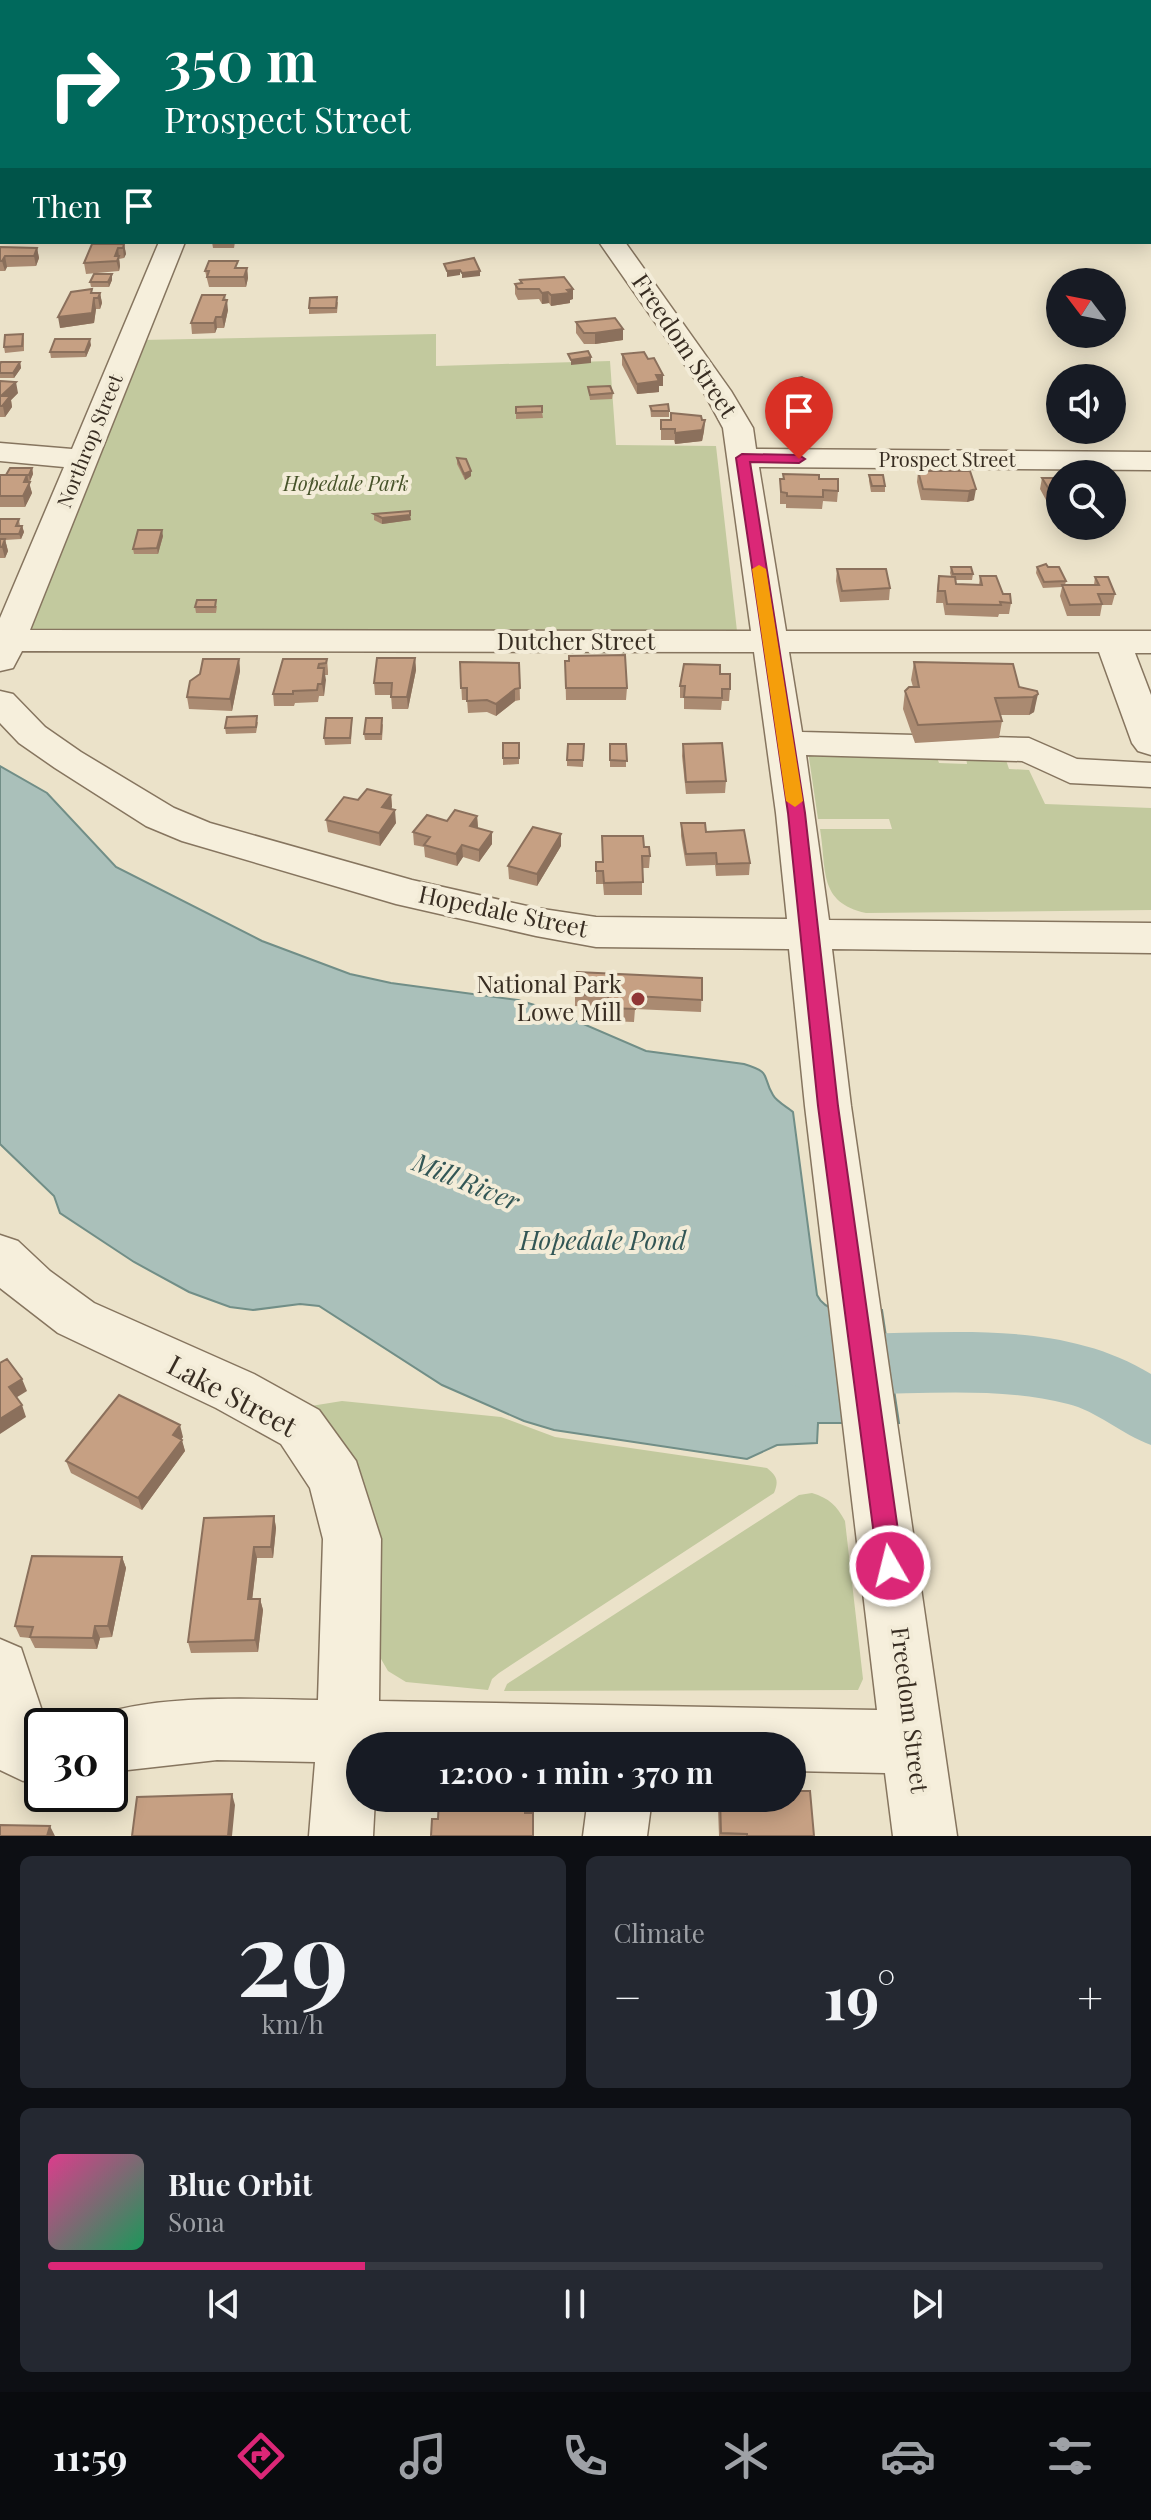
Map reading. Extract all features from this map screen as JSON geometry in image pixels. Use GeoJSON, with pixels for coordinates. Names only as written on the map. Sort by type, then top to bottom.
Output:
{"type":"FeatureCollection","features":[{"type":"Feature","properties":{"kind":"street","name":"Northrop Street"},"geometry":{"type":"LineString","coordinates":[[3,646],[171,244]]}},
{"type":"Feature","properties":{"kind":"street","name":"Freedom Street"},"geometry":{"type":"LineString","coordinates":[[613,244],[717,391],[736,423],[786,743],[854,1297],[925,1836]]}},
{"type":"Feature","properties":{"kind":"street"},"geometry":{"type":"LineString","coordinates":[[0,452],[83,459]]}},
{"type":"Feature","properties":{"kind":"street","name":"Prospect Street"},"geometry":{"type":"LineString","coordinates":[[742,458],[1151,461]]}},
{"type":"Feature","properties":{"kind":"street"},"geometry":{"type":"LineString","coordinates":[[1113,642],[1143,699],[1150,740]]}},
{"type":"Feature","properties":{"kind":"street","name":"Dutcher Street"},"geometry":{"type":"LineString","coordinates":[[3,646],[1151,642]]}},
{"type":"Feature","properties":{"kind":"street","name":"Hopedale Street"},"geometry":{"type":"LineString","coordinates":[[0,702],[32,735],[160,817],[239,847],[411,894],[536,922],[596,932],[1151,938]]}},
{"type":"Feature","properties":{"kind":"street"},"geometry":{"type":"LineString","coordinates":[[786,743],[1029,750],[1070,771],[1151,775]]}},
{"type":"Feature","properties":{"kind":"street","name":"Lake Street"},"geometry":{"type":"LineString","coordinates":[[7,1273],[76,1318],[235,1391],[300,1427],[336,1479],[352,1539],[348,1731],[341,1836]]}},
{"type":"Feature","properties":{"kind":"street"},"geometry":{"type":"LineString","coordinates":[[0,1669],[22,1752]]}},
{"type":"Feature","properties":{"kind":"street"},"geometry":{"type":"LineString","coordinates":[[128,1739],[217,1729],[379,1732]]}},
{"type":"Feature","properties":{"kind":"street"},"geometry":{"type":"LineString","coordinates":[[806,1741],[913,1742]]}},
{"type":"Feature","properties":{"kind":"street"},"geometry":{"type":"LineString","coordinates":[[615,1836],[618,1812]]}},
{"type":"Feature","properties":{"kind":"green space","name":"Hopedale Park"},"geometry":{"type":"Polygon","coordinates":[[[436,334],[436,366],[610,361],[616,445],[716,446],[737,631],[30,631],[141,340],[436,334]]]}},
{"type":"Feature","properties":{"kind":"green space"},"geometry":{"type":"Polygon","coordinates":[[[808,751],[936,755],[939,763],[967,764],[966,756],[1005,757],[1009,769],[1029,770],[1045,804],[1151,808],[1151,910],[866,913],[851,908],[832,893],[828,883],[820,829],[892,829],[889,819],[818,819],[808,751]]]}},
{"type":"Feature","properties":{"kind":"green space"},"geometry":{"type":"Polygon","coordinates":[[[342,1401],[501,1417],[555,1437],[767,1468],[777,1482],[774,1493],[499,1673],[492,1679],[488,1690],[406,1682],[388,1671],[377,1652],[311,1406],[342,1401]]]}},
{"type":"Feature","properties":{"kind":"green space"},"geometry":{"type":"Polygon","coordinates":[[[812,1493],[832,1503],[845,1521],[863,1679],[858,1690],[504,1691],[507,1684],[799,1495],[812,1493]]]}},
{"type":"Feature","properties":{"kind":"water","name":"Hopedale Pond"},"geometry":{"type":"Polygon","coordinates":[[[0,766],[47,793],[116,867],[262,941],[350,974],[391,983],[518,1000],[551,1010],[646,1051],[744,1064],[763,1072],[774,1097],[793,1112],[817,1295],[822,1302],[837,1310],[882,1310],[899,1423],[818,1423],[817,1443],[777,1445],[747,1459],[554,1430],[524,1421],[442,1385],[319,1306],[300,1304],[253,1310],[230,1307],[189,1292],[134,1262],[60,1213],[54,1196],[0,1144],[0,766]]]}},
{"type":"Feature","properties":{"kind":"building"},"geometry":{"type":"Polygon","coordinates":[[[92,244],[124,244],[123,248],[118,248],[117,261],[84,263],[92,244]]]}},
{"type":"Feature","properties":{"kind":"building"},"geometry":{"type":"Polygon","coordinates":[[[0,247],[37,248],[34,256],[5,256],[0,261],[0,247]]]}},
{"type":"Feature","properties":{"kind":"building"},"geometry":{"type":"Polygon","coordinates":[[[474,258],[480,271],[447,271],[444,264],[474,258]]]}},
{"type":"Feature","properties":{"kind":"building"},"geometry":{"type":"Polygon","coordinates":[[[209,261],[238,261],[235,268],[247,268],[244,277],[207,277],[209,271],[205,271],[209,261]]]}},
{"type":"Feature","properties":{"kind":"building"},"geometry":{"type":"Polygon","coordinates":[[[94,274],[112,274],[108,282],[90,282],[94,274]]]}},
{"type":"Feature","properties":{"kind":"building"},"geometry":{"type":"Polygon","coordinates":[[[564,277],[573,289],[567,290],[570,293],[551,295],[539,289],[518,289],[515,284],[522,283],[520,280],[564,277]]]}},
{"type":"Feature","properties":{"kind":"building"},"geometry":{"type":"Polygon","coordinates":[[[92,289],[91,293],[100,293],[98,298],[94,298],[92,313],[58,317],[71,292],[92,289]]]}},
{"type":"Feature","properties":{"kind":"building"},"geometry":{"type":"Polygon","coordinates":[[[202,295],[225,295],[223,300],[227,300],[222,317],[216,317],[214,323],[191,323],[202,295]]]}},
{"type":"Feature","properties":{"kind":"building"},"geometry":{"type":"Polygon","coordinates":[[[337,297],[336,308],[309,308],[310,298],[337,297]]]}},
{"type":"Feature","properties":{"kind":"building"},"geometry":{"type":"Polygon","coordinates":[[[615,318],[623,329],[584,333],[576,322],[615,318]]]}},
{"type":"Feature","properties":{"kind":"building"},"geometry":{"type":"Polygon","coordinates":[[[23,334],[22,346],[4,347],[5,335],[23,334]]]}},
{"type":"Feature","properties":{"kind":"building"},"geometry":{"type":"Polygon","coordinates":[[[55,339],[90,339],[85,352],[50,352],[55,339]]]}},
{"type":"Feature","properties":{"kind":"building"},"geometry":{"type":"Polygon","coordinates":[[[588,351],[591,357],[571,360],[568,354],[588,351]]]}},
{"type":"Feature","properties":{"kind":"building"},"geometry":{"type":"Polygon","coordinates":[[[644,352],[648,359],[654,358],[663,375],[656,375],[659,381],[637,384],[622,354],[644,352]]]}},
{"type":"Feature","properties":{"kind":"building"},"geometry":{"type":"Polygon","coordinates":[[[1,362],[20,362],[13,373],[0,373],[1,362]]]}},
{"type":"Feature","properties":{"kind":"building"},"geometry":{"type":"Polygon","coordinates":[[[802,377],[814,384],[805,387],[793,379],[802,377]]]}},
{"type":"Feature","properties":{"kind":"building"},"geometry":{"type":"Polygon","coordinates":[[[0,381],[16,382],[1,396],[10,396],[2,406],[0,406],[0,381]]]}},
{"type":"Feature","properties":{"kind":"building"},"geometry":{"type":"Polygon","coordinates":[[[610,386],[613,393],[590,395],[588,387],[610,386]]]}},
{"type":"Feature","properties":{"kind":"building"},"geometry":{"type":"Polygon","coordinates":[[[788,402],[819,402],[822,409],[828,409],[830,416],[822,416],[823,420],[786,419],[784,411],[790,410],[788,402]]]}},
{"type":"Feature","properties":{"kind":"building"},"geometry":{"type":"Polygon","coordinates":[[[668,404],[669,411],[652,411],[650,406],[668,404]]]}},
{"type":"Feature","properties":{"kind":"building"},"geometry":{"type":"Polygon","coordinates":[[[542,406],[542,412],[516,413],[516,407],[542,406]]]}},
{"type":"Feature","properties":{"kind":"building"},"geometry":{"type":"Polygon","coordinates":[[[671,413],[701,416],[705,420],[702,430],[675,433],[675,429],[661,429],[661,420],[671,420],[671,413]]]}},
{"type":"Feature","properties":{"kind":"building"},"geometry":{"type":"Polygon","coordinates":[[[457,458],[466,459],[471,471],[464,474],[457,458]]]}},
{"type":"Feature","properties":{"kind":"building"},"geometry":{"type":"Polygon","coordinates":[[[10,468],[32,468],[29,475],[6,475],[10,468]]]}},
{"type":"Feature","properties":{"kind":"building"},"geometry":{"type":"Polygon","coordinates":[[[918,471],[970,471],[976,489],[923,489],[918,471]]]}},
{"type":"Feature","properties":{"kind":"building"},"geometry":{"type":"Polygon","coordinates":[[[783,474],[838,479],[838,491],[823,490],[823,497],[787,496],[787,493],[781,492],[780,479],[784,479],[783,474]]]}},
{"type":"Feature","properties":{"kind":"building"},"geometry":{"type":"Polygon","coordinates":[[[0,475],[27,475],[24,482],[30,482],[23,496],[0,496],[0,475]]]}},
{"type":"Feature","properties":{"kind":"building"},"geometry":{"type":"Polygon","coordinates":[[[869,475],[883,475],[885,486],[872,486],[869,475]]]}},
{"type":"Feature","properties":{"kind":"building"},"geometry":{"type":"Polygon","coordinates":[[[410,511],[410,515],[382,518],[374,514],[410,511]]]}},
{"type":"Feature","properties":{"kind":"building"},"geometry":{"type":"Polygon","coordinates":[[[0,519],[19,519],[16,526],[22,526],[19,534],[0,534],[0,519]]]}},
{"type":"Feature","properties":{"kind":"building"},"geometry":{"type":"Polygon","coordinates":[[[138,530],[162,530],[157,548],[133,549],[138,530]]]}},
{"type":"Feature","properties":{"kind":"building"},"geometry":{"type":"Polygon","coordinates":[[[1046,564],[1048,567],[1059,567],[1066,581],[1044,582],[1037,567],[1046,564]]]}},
{"type":"Feature","properties":{"kind":"building"},"geometry":{"type":"Polygon","coordinates":[[[951,567],[971,567],[973,574],[953,574],[951,567]]]}},
{"type":"Feature","properties":{"kind":"building"},"geometry":{"type":"Polygon","coordinates":[[[837,569],[886,569],[890,588],[842,591],[837,569]]]}},
{"type":"Feature","properties":{"kind":"building"},"geometry":{"type":"Polygon","coordinates":[[[939,576],[955,577],[956,584],[982,585],[980,576],[996,576],[1003,594],[1010,594],[1011,603],[947,604],[945,591],[938,591],[939,576]]]}},
{"type":"Feature","properties":{"kind":"building"},"geometry":{"type":"Polygon","coordinates":[[[1095,577],[1108,577],[1115,594],[1098,594],[1102,604],[1070,605],[1062,585],[1099,585],[1095,577]]]}},
{"type":"Feature","properties":{"kind":"building"},"geometry":{"type":"Polygon","coordinates":[[[197,600],[216,600],[215,607],[195,607],[197,600]]]}},
{"type":"Feature","properties":{"kind":"building"},"geometry":{"type":"Polygon","coordinates":[[[625,655],[627,688],[566,688],[565,661],[569,661],[569,656],[625,655]]]}},
{"type":"Feature","properties":{"kind":"building"},"geometry":{"type":"Polygon","coordinates":[[[377,658],[415,658],[407,697],[391,697],[392,683],[374,683],[377,658]]]}},
{"type":"Feature","properties":{"kind":"building"},"geometry":{"type":"Polygon","coordinates":[[[203,659],[239,659],[230,699],[187,697],[190,681],[200,674],[203,659]]]}},
{"type":"Feature","properties":{"kind":"building"},"geometry":{"type":"Polygon","coordinates":[[[283,659],[327,659],[318,668],[324,668],[322,684],[318,684],[317,690],[273,694],[283,659]]]}},
{"type":"Feature","properties":{"kind":"building"},"geometry":{"type":"Polygon","coordinates":[[[460,662],[519,663],[520,688],[496,704],[487,700],[467,701],[467,688],[461,688],[460,662]]]}},
{"type":"Feature","properties":{"kind":"building"},"geometry":{"type":"Polygon","coordinates":[[[914,662],[1013,664],[1019,687],[1037,691],[1038,694],[1033,697],[995,698],[1002,721],[918,725],[905,691],[909,687],[919,687],[914,662]]]}},
{"type":"Feature","properties":{"kind":"building"},"geometry":{"type":"Polygon","coordinates":[[[684,664],[720,665],[720,674],[730,674],[730,689],[722,689],[722,698],[684,697],[685,686],[680,686],[684,664]]]}},
{"type":"Feature","properties":{"kind":"building"},"geometry":{"type":"Polygon","coordinates":[[[257,716],[256,727],[225,728],[227,717],[257,716]]]}},
{"type":"Feature","properties":{"kind":"building"},"geometry":{"type":"Polygon","coordinates":[[[326,718],[352,718],[350,738],[324,738],[326,718]]]}},
{"type":"Feature","properties":{"kind":"building"},"geometry":{"type":"Polygon","coordinates":[[[366,718],[382,718],[381,734],[364,734],[366,718]]]}},
{"type":"Feature","properties":{"kind":"building"},"geometry":{"type":"Polygon","coordinates":[[[503,743],[519,743],[519,758],[503,758],[503,743]]]}},
{"type":"Feature","properties":{"kind":"building"},"geometry":{"type":"Polygon","coordinates":[[[722,743],[726,781],[686,782],[683,744],[722,743]]]}},
{"type":"Feature","properties":{"kind":"building"},"geometry":{"type":"Polygon","coordinates":[[[568,744],[584,744],[583,760],[567,760],[568,744]]]}},
{"type":"Feature","properties":{"kind":"building"},"geometry":{"type":"Polygon","coordinates":[[[610,744],[626,744],[627,761],[610,760],[610,744]]]}},
{"type":"Feature","properties":{"kind":"building"},"geometry":{"type":"Polygon","coordinates":[[[367,789],[391,795],[382,807],[395,810],[379,833],[326,820],[344,797],[358,800],[367,789]]]}},
{"type":"Feature","properties":{"kind":"building"},"geometry":{"type":"Polygon","coordinates":[[[455,810],[477,816],[470,826],[492,832],[479,850],[462,845],[456,854],[424,845],[430,837],[413,832],[427,815],[447,821],[455,810]]]}},
{"type":"Feature","properties":{"kind":"building"},"geometry":{"type":"Polygon","coordinates":[[[681,823],[705,823],[706,832],[744,830],[750,863],[717,864],[716,853],[686,854],[681,823]]]}},
{"type":"Feature","properties":{"kind":"building"},"geometry":{"type":"Polygon","coordinates":[[[533,827],[561,834],[537,874],[508,866],[533,827]]]}},
{"type":"Feature","properties":{"kind":"building"},"geometry":{"type":"Polygon","coordinates":[[[602,836],[643,836],[644,847],[649,847],[650,856],[642,856],[643,882],[604,883],[603,871],[596,871],[596,862],[603,862],[602,836]]]}},
{"type":"Feature","properties":{"kind":"building"},"geometry":{"type":"Polygon","coordinates":[[[577,972],[702,978],[702,1000],[636,996],[635,1009],[608,1008],[608,996],[575,994],[577,972]]]}},
{"type":"Feature","properties":{"kind":"building"},"geometry":{"type":"Polygon","coordinates":[[[7,1359],[22,1379],[9,1387],[22,1405],[0,1419],[0,1363],[7,1359]]]}},
{"type":"Feature","properties":{"kind":"building"},"geometry":{"type":"Polygon","coordinates":[[[119,1395],[180,1425],[173,1435],[182,1440],[138,1498],[66,1461],[119,1395]]]}},
{"type":"Feature","properties":{"kind":"building"},"geometry":{"type":"Polygon","coordinates":[[[274,1516],[271,1547],[254,1547],[248,1599],[260,1599],[255,1640],[188,1642],[204,1518],[274,1516]]]}},
{"type":"Feature","properties":{"kind":"building"},"geometry":{"type":"Polygon","coordinates":[[[32,1556],[122,1557],[108,1626],[95,1626],[93,1638],[30,1637],[33,1627],[15,1626],[32,1556]]]}},
{"type":"Feature","properties":{"kind":"building"},"geometry":{"type":"Polygon","coordinates":[[[806,1791],[810,1791],[814,1836],[721,1833],[720,1812],[806,1812],[806,1791]]]}},
{"type":"Feature","properties":{"kind":"building"},"geometry":{"type":"Polygon","coordinates":[[[232,1794],[228,1836],[132,1836],[137,1797],[232,1794]]]}},
{"type":"Feature","properties":{"kind":"building"},"geometry":{"type":"Polygon","coordinates":[[[438,1812],[533,1813],[533,1836],[431,1836],[432,1819],[438,1819],[438,1812]]]}},
{"type":"Feature","properties":{"kind":"building"},"geometry":{"type":"Polygon","coordinates":[[[0,1825],[50,1826],[47,1836],[0,1836],[0,1825]]]}},
{"type":"Feature","properties":{"kind":"waterway","name":"Mill River"},"geometry":{"type":"LineString","coordinates":[[815,1363],[989,1363],[1032,1366],[1074,1374],[1114,1389],[1151,1413]]}},
{"type":"Feature","properties":{"kind":"slow traffic"},"geometry":{"type":"LineString","coordinates":[[759,569],[795,801]]}},
{"type":"Feature","properties":{"kind":"place","name":"National Park Lowe Mill"},"geometry":{"type":"Point","coordinates":[638,999]}},
{"type":"Feature","properties":{"kind":"route"},"geometry":{"type":"LineString","coordinates":[[799,459],[742,458],[796,813],[828,1106],[890,1566]]}}]}
